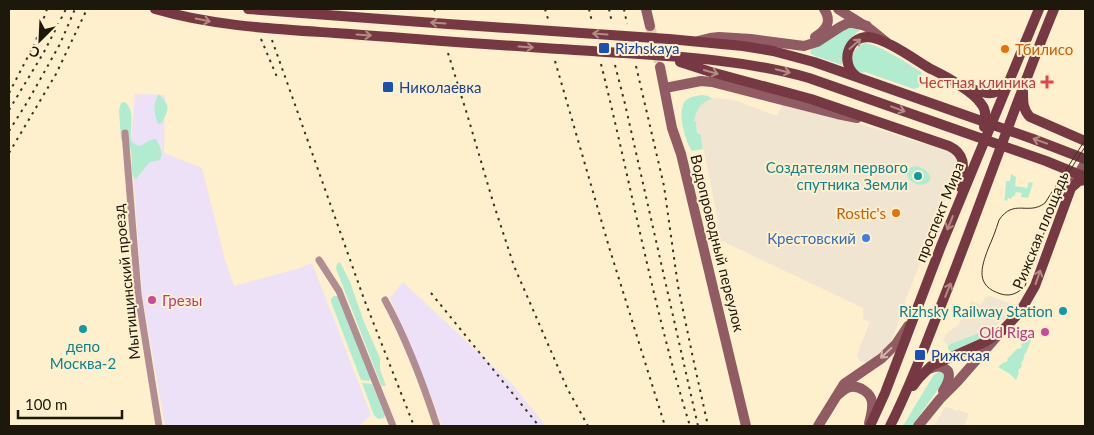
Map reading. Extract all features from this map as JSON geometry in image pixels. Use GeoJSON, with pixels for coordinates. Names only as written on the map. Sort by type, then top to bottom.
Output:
{"type":"FeatureCollection","features":[{"type":"Feature","properties":{"kind":"main road"},"geometry":{"type":"LineString","coordinates":[[155,9],[192,18],[244,26],[665,56],[770,68],[809,78],[852,93],[1046,161],[1085,178]]}},
{"type":"Feature","properties":{"kind":"main road"},"geometry":{"type":"LineString","coordinates":[[248,9],[695,41],[773,51],[814,62],[1033,139],[1085,161]]}},
{"type":"Feature","properties":{"kind":"main road"},"geometry":{"type":"LineString","coordinates":[[646,9],[650,26]]}},
{"type":"Feature","properties":{"kind":"main road"},"geometry":{"type":"LineString","coordinates":[[778,42],[804,42],[814,38],[824,30],[828,22],[828,16],[824,9]]}},
{"type":"Feature","properties":{"kind":"main road"},"geometry":{"type":"LineString","coordinates":[[838,9],[867,26],[893,46],[959,85],[979,101],[985,110],[982,146]]}},
{"type":"Feature","properties":{"kind":"main road","name":"проспект Мира"},"geometry":{"type":"LineString","coordinates":[[869,426],[886,393],[914,314],[959,201],[1039,9]]}},
{"type":"Feature","properties":{"kind":"main road"},"geometry":{"type":"LineString","coordinates":[[890,426],[903,400],[961,258],[1054,9]]}},
{"type":"Feature","properties":{"kind":"main road"},"geometry":{"type":"LineString","coordinates":[[695,41],[715,37],[804,46],[817,42],[844,24],[853,23],[867,26]]}},
{"type":"Feature","properties":{"kind":"main road"},"geometry":{"type":"LineString","coordinates":[[859,78],[852,72],[847,60],[849,49],[856,40],[871,38],[893,46]]}},
{"type":"Feature","properties":{"kind":"main road"},"geometry":{"type":"LineString","coordinates":[[665,56],[711,72],[789,92],[943,143],[957,151],[963,160],[959,201]]}},
{"type":"Feature","properties":{"kind":"main road","name":"Водопроводный переулок"},"geometry":{"type":"LineString","coordinates":[[660,67],[672,128],[681,154],[746,426]]}},
{"type":"Feature","properties":{"kind":"main road"},"geometry":{"type":"LineString","coordinates":[[665,88],[700,81],[712,82],[837,114],[875,121]]}},
{"type":"Feature","properties":{"kind":"main road"},"geometry":{"type":"LineString","coordinates":[[959,85],[988,94],[999,92],[1007,85]]}},
{"type":"Feature","properties":{"kind":"main road"},"geometry":{"type":"LineString","coordinates":[[1024,87],[1024,104],[1028,116],[1085,141]]}},
{"type":"Feature","properties":{"kind":"main road","name":"Рижская площадь"},"geometry":{"type":"LineString","coordinates":[[903,400],[915,383],[937,362],[985,342],[1003,330],[1020,312],[1036,286],[1071,188],[1085,161]]}},
{"type":"Feature","properties":{"kind":"main road"},"geometry":{"type":"LineString","coordinates":[[1071,188],[1085,178]]}},
{"type":"Feature","properties":{"kind":"main road"},"geometry":{"type":"LineString","coordinates":[[818,426],[844,384],[882,358],[896,344],[914,314]]}},
{"type":"Feature","properties":{"kind":"main road"},"geometry":{"type":"LineString","coordinates":[[918,426],[1003,330]]}},
{"type":"Feature","properties":{"kind":"main road"},"geometry":{"type":"LineString","coordinates":[[925,372],[932,367],[939,366],[948,371],[948,381],[940,399]]}},
{"type":"Feature","properties":{"kind":"main road"},"geometry":{"type":"LineString","coordinates":[[831,404],[849,387],[864,391],[871,398],[872,402],[869,426]]}},
{"type":"Feature","properties":{"kind":"street","name":"Мытищинский проезд"},"geometry":{"type":"LineString","coordinates":[[125,133],[138,294],[158,426]]}},
{"type":"Feature","properties":{"kind":"street"},"geometry":{"type":"LineString","coordinates":[[319,260],[339,291],[391,426]]}},
{"type":"Feature","properties":{"kind":"street"},"geometry":{"type":"LineString","coordinates":[[385,300],[396,320],[423,384],[437,426]]}},
{"type":"Feature","properties":{"kind":"shaded area"},"geometry":{"type":"Polygon","coordinates":[[[135,94],[165,95],[164,153],[202,168],[224,256],[234,286],[297,269],[312,263],[371,415],[359,426],[165,426],[142,295],[131,144],[135,94]]]}},
{"type":"Feature","properties":{"kind":"shaded area"},"geometry":{"type":"Polygon","coordinates":[[[714,98],[734,100],[777,116],[782,105],[864,125],[926,145],[928,143],[949,151],[957,158],[957,171],[891,341],[885,351],[866,363],[860,361],[857,356],[870,322],[863,319],[863,308],[724,242],[709,244],[705,225],[718,222],[701,135],[697,134],[696,122],[694,121],[702,103],[714,98]]]}},
{"type":"Feature","properties":{"kind":"shaded area"},"geometry":{"type":"Polygon","coordinates":[[[403,282],[513,385],[546,426],[442,426],[390,298],[403,282]]]}},
{"type":"Feature","properties":{"kind":"shaded area"},"geometry":{"type":"Polygon","coordinates":[[[990,296],[1011,304],[1020,302],[986,336],[951,351],[949,350],[943,340],[947,333],[959,324],[971,301],[981,305],[985,298],[990,296]]]}},
{"type":"Feature","properties":{"kind":"shaded area"},"geometry":{"type":"Polygon","coordinates":[[[948,407],[969,414],[964,426],[933,426],[944,408],[948,407]]]}},
{"type":"Feature","properties":{"kind":"green space"},"geometry":{"type":"Polygon","coordinates":[[[849,26],[859,31],[848,42],[842,65],[810,53],[811,49],[849,26]]]}},
{"type":"Feature","properties":{"kind":"green space"},"geometry":{"type":"Polygon","coordinates":[[[865,43],[885,51],[921,72],[922,76],[919,87],[914,89],[856,70],[853,66],[852,57],[856,49],[865,43]]]}},
{"type":"Feature","properties":{"kind":"green space"},"geometry":{"type":"Polygon","coordinates":[[[159,94],[166,102],[168,108],[162,123],[158,124],[154,109],[155,101],[159,94]]]}},
{"type":"Feature","properties":{"kind":"green space"},"geometry":{"type":"Polygon","coordinates":[[[702,95],[712,99],[705,102],[696,113],[694,121],[696,122],[697,133],[701,135],[703,149],[692,151],[684,133],[683,105],[686,100],[702,95]]]}},
{"type":"Feature","properties":{"kind":"green space"},"geometry":{"type":"Polygon","coordinates":[[[125,102],[131,111],[132,142],[139,146],[156,139],[161,152],[160,160],[150,162],[136,179],[132,173],[130,146],[128,142],[121,140],[119,110],[121,103],[125,102]]]}},
{"type":"Feature","properties":{"kind":"green space"},"geometry":{"type":"Polygon","coordinates":[[[916,166],[926,171],[930,181],[919,185],[909,179],[906,171],[908,168],[916,166]]]}},
{"type":"Feature","properties":{"kind":"green space"},"geometry":{"type":"Polygon","coordinates":[[[1011,174],[1016,177],[1015,186],[1027,188],[1029,182],[1033,183],[1028,198],[1021,197],[1022,193],[1016,192],[1011,199],[1004,200],[1006,181],[1010,181],[1011,174]]]}},
{"type":"Feature","properties":{"kind":"green space"},"geometry":{"type":"Polygon","coordinates":[[[340,262],[350,282],[364,322],[380,358],[380,369],[386,386],[382,386],[380,382],[337,271],[337,264],[340,262]]]}},
{"type":"Feature","properties":{"kind":"green space"},"geometry":{"type":"Polygon","coordinates":[[[334,296],[338,296],[371,378],[369,381],[361,380],[331,302],[334,296]]]}},
{"type":"Feature","properties":{"kind":"green space"},"geometry":{"type":"Polygon","coordinates":[[[984,331],[986,336],[952,351],[948,349],[948,346],[951,344],[984,331]]]}},
{"type":"Feature","properties":{"kind":"green space"},"geometry":{"type":"Polygon","coordinates":[[[1028,339],[1031,340],[1016,380],[998,367],[1005,363],[1028,339]]]}},
{"type":"Feature","properties":{"kind":"green space"},"geometry":{"type":"Polygon","coordinates":[[[939,371],[944,373],[944,381],[912,426],[903,426],[933,376],[939,371]]]}},
{"type":"Feature","properties":{"kind":"green space"},"geometry":{"type":"Polygon","coordinates":[[[362,383],[372,384],[385,415],[384,418],[378,419],[374,415],[362,383]]]}},
{"type":"Feature","properties":{"kind":"tunnel"},"geometry":{"type":"LineString","coordinates":[[650,26],[659,62]]}},
{"type":"Feature","properties":{"kind":"tram line"},"geometry":{"type":"LineString","coordinates":[[1085,140],[1045,203],[1039,207],[1010,210],[999,220],[982,269],[984,281],[993,291],[1011,295],[1025,286],[1060,188],[1085,147]]}},
{"type":"Feature","properties":{"kind":"railway"},"geometry":{"type":"LineString","coordinates":[[9,93],[35,43],[47,9]]}},
{"type":"Feature","properties":{"kind":"railway"},"geometry":{"type":"LineString","coordinates":[[9,110],[44,52],[66,9]]}},
{"type":"Feature","properties":{"kind":"railway"},"geometry":{"type":"LineString","coordinates":[[9,131],[60,44],[75,9]]}},
{"type":"Feature","properties":{"kind":"railway"},"geometry":{"type":"LineString","coordinates":[[9,153],[56,74],[87,9]]}},
{"type":"Feature","properties":{"kind":"railway"},"geometry":{"type":"LineString","coordinates":[[545,9],[548,19]]}},
{"type":"Feature","properties":{"kind":"railway"},"geometry":{"type":"LineString","coordinates":[[589,9],[592,22]]}},
{"type":"Feature","properties":{"kind":"railway"},"geometry":{"type":"LineString","coordinates":[[609,9],[612,23]]}},
{"type":"Feature","properties":{"kind":"railway"},"geometry":{"type":"LineString","coordinates":[[624,9],[627,24]]}},
{"type":"Feature","properties":{"kind":"railway"},"geometry":{"type":"LineString","coordinates":[[261,39],[277,77]]}},
{"type":"Feature","properties":{"kind":"railway"},"geometry":{"type":"LineString","coordinates":[[272,40],[364,299],[414,426]]}},
{"type":"Feature","properties":{"kind":"railway"},"geometry":{"type":"LineString","coordinates":[[448,53],[514,266],[567,388],[588,426]]}},
{"type":"Feature","properties":{"kind":"railway"},"geometry":{"type":"LineString","coordinates":[[555,61],[609,247],[665,426]]}},
{"type":"Feature","properties":{"kind":"railway"},"geometry":{"type":"LineString","coordinates":[[601,64],[653,291],[690,426]]}},
{"type":"Feature","properties":{"kind":"railway"},"geometry":{"type":"LineString","coordinates":[[615,65],[698,426]]}},
{"type":"Feature","properties":{"kind":"railway"},"geometry":{"type":"LineString","coordinates":[[636,66],[664,186],[678,286],[708,426]]}},
{"type":"Feature","properties":{"kind":"railway"},"geometry":{"type":"LineString","coordinates":[[431,293],[539,426]]}},
{"type":"Feature","properties":{"kind":"place","name":"Rizhskaya"},"geometry":{"type":"Point","coordinates":[604,48]}},
{"type":"Feature","properties":{"kind":"place","name":"Тбилисо"},"geometry":{"type":"Point","coordinates":[1005,49]}},
{"type":"Feature","properties":{"kind":"place","name":"Честная клиника"},"geometry":{"type":"Point","coordinates":[1047,82]}},
{"type":"Feature","properties":{"kind":"place","name":"Николаевка"},"geometry":{"type":"Point","coordinates":[388,87]}},
{"type":"Feature","properties":{"kind":"place","name":"Создателям первого спутника Земли"},"geometry":{"type":"Point","coordinates":[918,176]}},
{"type":"Feature","properties":{"kind":"place","name":"Rostic's"},"geometry":{"type":"Point","coordinates":[896,213]}},
{"type":"Feature","properties":{"kind":"place","name":"Крестовский"},"geometry":{"type":"Point","coordinates":[866,238]}},
{"type":"Feature","properties":{"kind":"place","name":"Грезы"},"geometry":{"type":"Point","coordinates":[152,300]}},
{"type":"Feature","properties":{"kind":"place","name":"Rizhsky Railway Station"},"geometry":{"type":"Point","coordinates":[1063,311]}},
{"type":"Feature","properties":{"kind":"place","name":"депо Москва-2"},"geometry":{"type":"Point","coordinates":[83,329]}},
{"type":"Feature","properties":{"kind":"place","name":"Old Riga"},"geometry":{"type":"Point","coordinates":[1045,332]}},
{"type":"Feature","properties":{"kind":"place","name":"Рижская"},"geometry":{"type":"Point","coordinates":[920,355]}}]}
